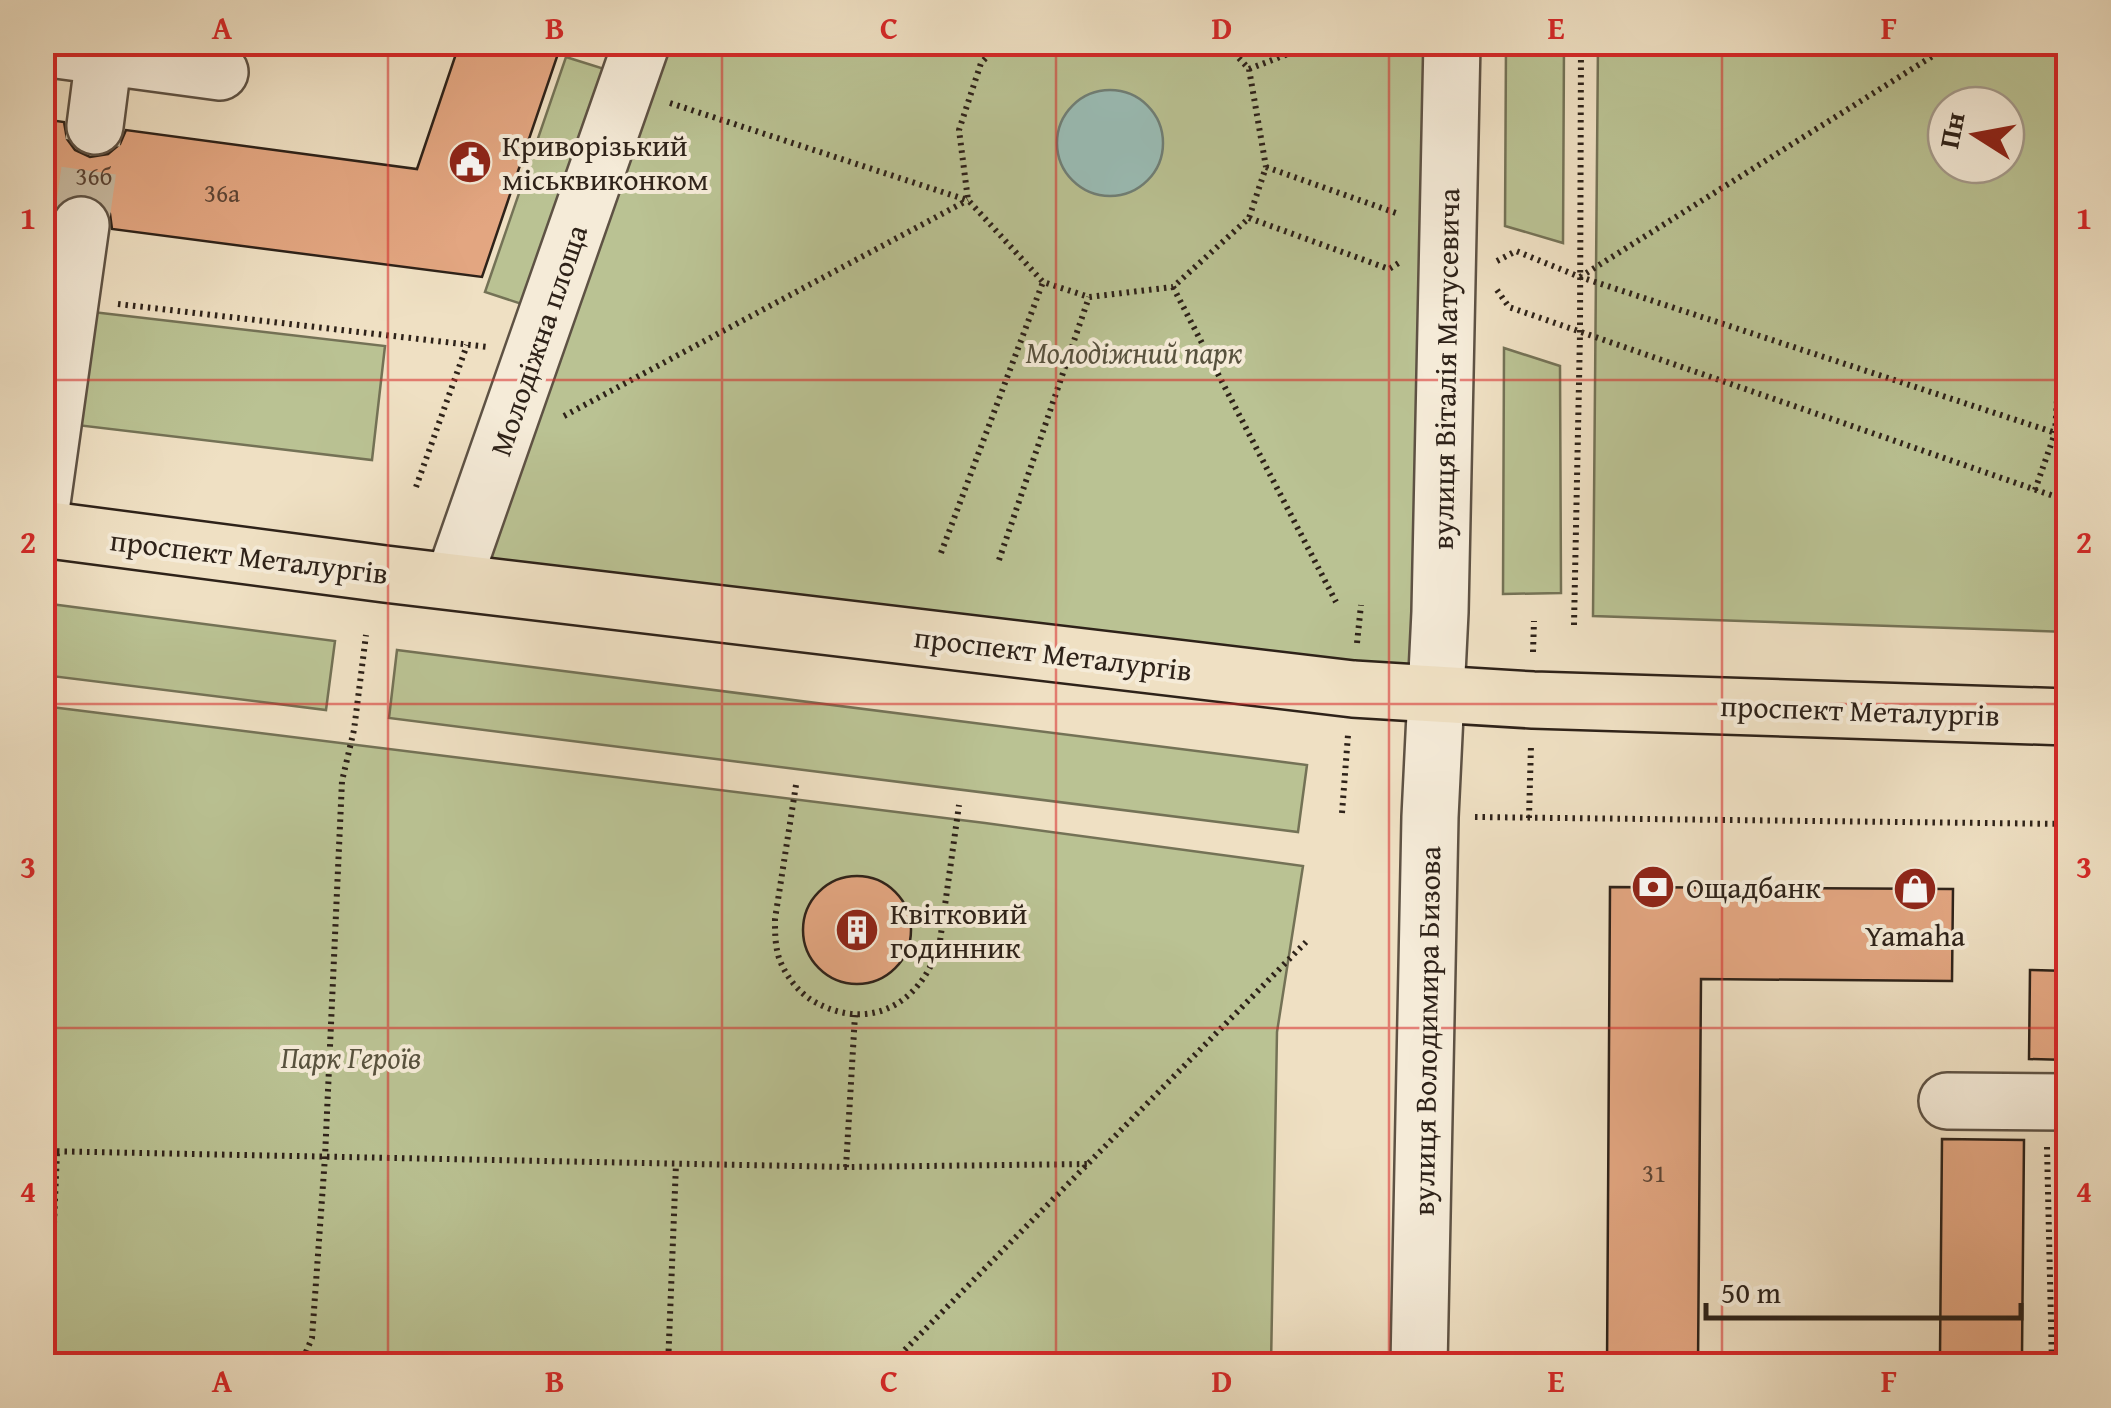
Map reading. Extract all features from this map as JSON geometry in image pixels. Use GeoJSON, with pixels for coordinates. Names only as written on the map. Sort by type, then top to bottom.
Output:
{"type":"FeatureCollection","features":[{"type":"Feature","properties":{"kind":"main road","name":"проспект Металургів"},"geometry":{"type":"LineString","coordinates":[[42,529],[1353,690],[2068,716]]}},
{"type":"Feature","properties":{"kind":"street","name":"вулиця Віталія Матусевича"},"geometry":{"type":"LineString","coordinates":[[1437,696],[1452,42]]}},
{"type":"Feature","properties":{"kind":"street"},"geometry":{"type":"LineString","coordinates":[[42,48],[220,72]]}},
{"type":"Feature","properties":{"kind":"street"},"geometry":{"type":"LineString","coordinates":[[94,126],[104,56]]}},
{"type":"Feature","properties":{"kind":"street","name":"Молодіжна площа"},"geometry":{"type":"LineString","coordinates":[[453,580],[634,66]]}},
{"type":"Feature","properties":{"kind":"street"},"geometry":{"type":"LineString","coordinates":[[42,503],[81,224]]}},
{"type":"Feature","properties":{"kind":"street","name":"вулиця Володимира Бизова"},"geometry":{"type":"LineString","coordinates":[[1419,1366],[1430,816],[1437,696]]}},
{"type":"Feature","properties":{"kind":"street"},"geometry":{"type":"LineString","coordinates":[[1946,1101],[2057,1102]]}},
{"type":"Feature","properties":{"kind":"path"},"geometry":{"type":"LineString","coordinates":[[968,200],[959,130],[981,63],[1001,42]]}},
{"type":"Feature","properties":{"kind":"path"},"geometry":{"type":"LineString","coordinates":[[634,66],[968,200],[1043,282],[1089,298],[1173,287],[1249,218],[1266,167],[1249,69],[1224,42]]}},
{"type":"Feature","properties":{"kind":"path"},"geometry":{"type":"LineString","coordinates":[[1249,69],[1319,42]]}},
{"type":"Feature","properties":{"kind":"path"},"geometry":{"type":"LineString","coordinates":[[1574,625],[1581,42]]}},
{"type":"Feature","properties":{"kind":"path"},"geometry":{"type":"LineString","coordinates":[[1580,277],[1955,42]]}},
{"type":"Feature","properties":{"kind":"path"},"geometry":{"type":"LineString","coordinates":[[1266,167],[1398,212],[1509,307],[2068,502]]}},
{"type":"Feature","properties":{"kind":"path"},"geometry":{"type":"LineString","coordinates":[[500,450],[968,200]]}},
{"type":"Feature","properties":{"kind":"path"},"geometry":{"type":"LineString","coordinates":[[2036,490],[2055,433],[2068,215]]}},
{"type":"Feature","properties":{"kind":"path"},"geometry":{"type":"LineString","coordinates":[[1249,218],[1389,269],[1516,251],[1580,277],[2068,437]]}},
{"type":"Feature","properties":{"kind":"path"},"geometry":{"type":"LineString","coordinates":[[941,553],[1043,282]]}},
{"type":"Feature","properties":{"kind":"path"},"geometry":{"type":"LineString","coordinates":[[1173,287],[1336,602]]}},
{"type":"Feature","properties":{"kind":"path"},"geometry":{"type":"LineString","coordinates":[[999,560],[1089,298]]}},
{"type":"Feature","properties":{"kind":"path"},"geometry":{"type":"LineString","coordinates":[[71,299],[534,351]]}},
{"type":"Feature","properties":{"kind":"path"},"geometry":{"type":"LineString","coordinates":[[416,487],[467,345]]}},
{"type":"Feature","properties":{"kind":"path"},"geometry":{"type":"LineString","coordinates":[[300,1366],[312,1338],[325,1157],[342,780],[354,730],[366,635]]}},
{"type":"Feature","properties":{"kind":"path"},"geometry":{"type":"LineString","coordinates":[[1342,813],[1346,759]]}},
{"type":"Feature","properties":{"kind":"path"},"geometry":{"type":"LineString","coordinates":[[796,785],[775,919],[780,962],[806,996],[826,1008],[855,1015],[890,1008],[908,996],[924,981],[934,962],[959,805]]}},
{"type":"Feature","properties":{"kind":"path"},"geometry":{"type":"LineString","coordinates":[[1476,817],[2068,824]]}},
{"type":"Feature","properties":{"kind":"path"},"geometry":{"type":"LineString","coordinates":[[888,1366],[1306,942]]}},
{"type":"Feature","properties":{"kind":"path"},"geometry":{"type":"LineString","coordinates":[[846,1168],[855,1015]]}},
{"type":"Feature","properties":{"kind":"path"},"geometry":{"type":"LineString","coordinates":[[2052,1366],[2057,1102]]}},
{"type":"Feature","properties":{"kind":"path"},"geometry":{"type":"LineString","coordinates":[[42,1151],[846,1168],[1087,1164]]}},
{"type":"Feature","properties":{"kind":"path"},"geometry":{"type":"LineString","coordinates":[[48,1366],[58,1152]]}},
{"type":"Feature","properties":{"kind":"path"},"geometry":{"type":"LineString","coordinates":[[668,1366],[676,1164]]}},
{"type":"Feature","properties":{"kind":"green space","name":"Молодіжний парк"},"geometry":{"type":"Polygon","coordinates":[[[642,43],[1452,43],[1437,696],[453,581],[642,43]]]}},
{"type":"Feature","properties":{"kind":"green space"},"geometry":{"type":"Polygon","coordinates":[[[1506,43],[1564,43],[1563,243],[1505,226],[1506,43]]]}},
{"type":"Feature","properties":{"kind":"green space"},"geometry":{"type":"Polygon","coordinates":[[[1598,43],[2068,43],[2068,632],[1593,616],[1598,43]]]}},
{"type":"Feature","properties":{"kind":"green space"},"geometry":{"type":"Polygon","coordinates":[[[566,57],[614,72],[534,308],[485,292],[566,57]]]}},
{"type":"Feature","properties":{"kind":"green space"},"geometry":{"type":"Polygon","coordinates":[[[84,311],[385,346],[372,460],[68,424],[84,311]]]}},
{"type":"Feature","properties":{"kind":"green space"},"geometry":{"type":"Polygon","coordinates":[[[1504,348],[1560,366],[1561,593],[1503,594],[1504,348]]]}},
{"type":"Feature","properties":{"kind":"green space"},"geometry":{"type":"Polygon","coordinates":[[[43,603],[335,641],[326,710],[43,675],[43,603]]]}},
{"type":"Feature","properties":{"kind":"green space"},"geometry":{"type":"Polygon","coordinates":[[[397,650],[1307,765],[1298,832],[389,718],[397,650]]]}},
{"type":"Feature","properties":{"kind":"green space","name":"Парк Героїв"},"geometry":{"type":"Polygon","coordinates":[[[43,706],[1303,866],[1277,1032],[1271,1365],[43,1365],[43,706]]]}},
{"type":"Feature","properties":{"kind":"water"},"geometry":{"type":"Polygon","coordinates":[[[1110,90],[1130,94],[1147,106],[1159,123],[1163,143],[1159,163],[1147,180],[1130,192],[1110,196],[1090,192],[1073,180],[1061,163],[1057,143],[1061,123],[1073,106],[1090,94],[1110,90]]]}},
{"type":"Feature","properties":{"kind":"building"},"geometry":{"type":"Polygon","coordinates":[[[460,42],[562,42],[482,277],[112,229],[110,214],[101,201],[84,194],[68,196],[50,220],[42,219],[42,119],[64,122],[67,139],[75,150],[90,157],[108,154],[120,144],[126,130],[417,169],[460,42]]]}},
{"type":"Feature","properties":{"kind":"building","name":"Квітковий годинник"},"geometry":{"type":"Polygon","coordinates":[[[857,876],[878,880],[895,892],[907,909],[911,930],[907,951],[895,968],[878,980],[857,984],[836,980],[819,968],[807,951],[803,930],[807,909],[819,892],[836,880],[857,876]]]}},
{"type":"Feature","properties":{"kind":"building"},"geometry":{"type":"Polygon","coordinates":[[[1610,887],[1953,889],[1952,981],[1701,979],[1698,1366],[1607,1366],[1610,887]]]}},
{"type":"Feature","properties":{"kind":"building"},"geometry":{"type":"Polygon","coordinates":[[[2030,970],[2068,971],[2068,1060],[2029,1059],[2030,970]]]}},
{"type":"Feature","properties":{"kind":"building"},"geometry":{"type":"Polygon","coordinates":[[[1942,1139],[2024,1140],[2022,1356],[1940,1355],[1942,1139]]]}},
{"type":"Feature","properties":{"kind":"tunnel"},"geometry":{"type":"LineString","coordinates":[[81,225],[95,126]]}},
{"type":"Feature","properties":{"kind":"place","name":"Криворізький міськвиконком"},"geometry":{"type":"Point","coordinates":[470,162]}},
{"type":"Feature","properties":{"kind":"place","name":"Ощадбанк"},"geometry":{"type":"Point","coordinates":[1653,887]}},
{"type":"Feature","properties":{"kind":"place","name":"Yamaha"},"geometry":{"type":"Point","coordinates":[1915,889]}},
{"type":"Feature","properties":{"kind":"place","name":"Квітковий годинник"},"geometry":{"type":"Point","coordinates":[857,930]}}]}
